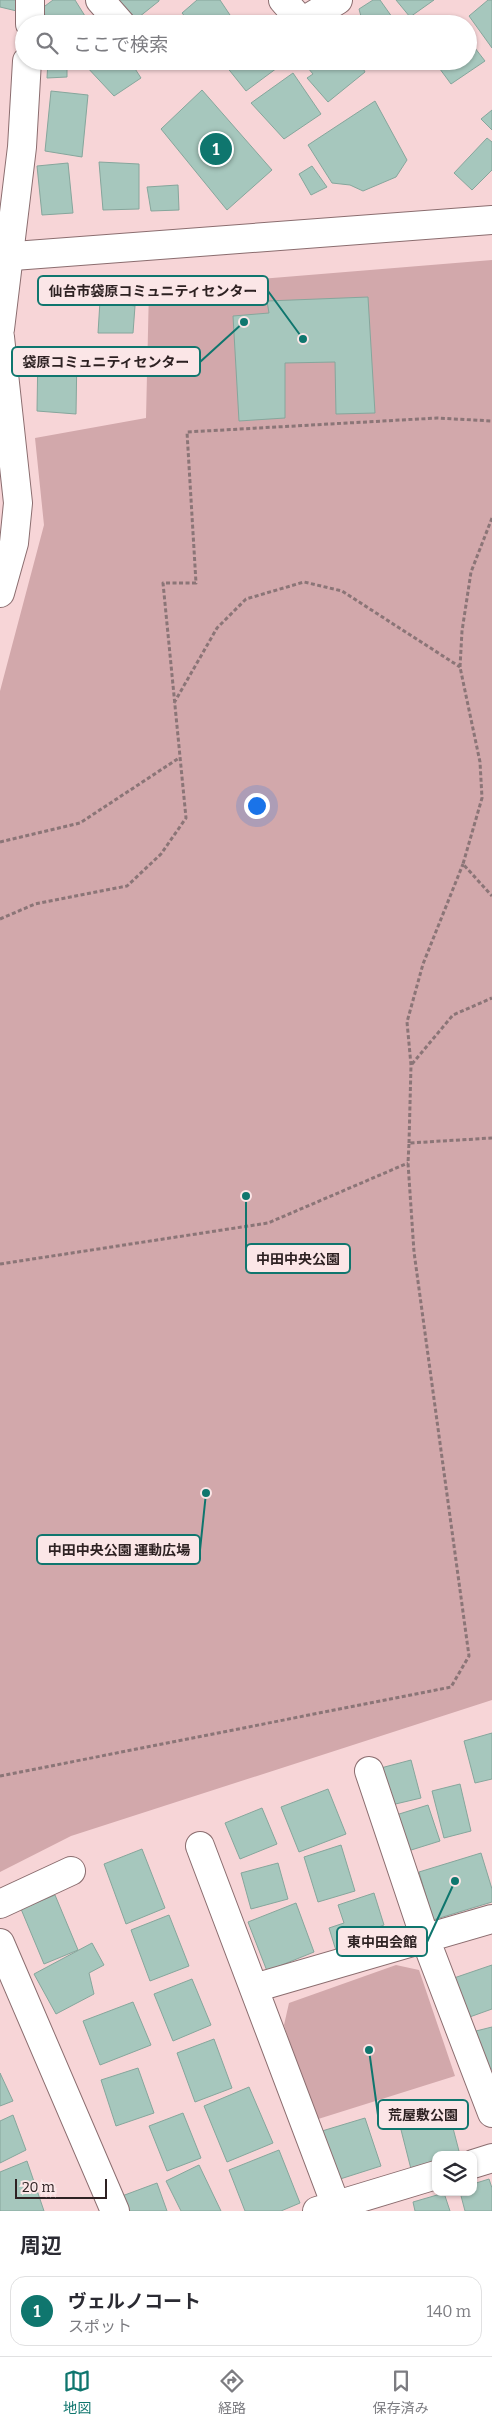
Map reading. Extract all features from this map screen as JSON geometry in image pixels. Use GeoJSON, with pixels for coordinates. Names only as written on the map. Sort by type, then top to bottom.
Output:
{"type":"FeatureCollection","features":[{"type":"Feature","properties":{"kind":"street"},"geometry":{"type":"LineString","coordinates":[[30,0],[30,15]]}},
{"type":"Feature","properties":{"kind":"street"},"geometry":{"type":"LineString","coordinates":[[100,0],[113,15]]}},
{"type":"Feature","properties":{"kind":"street"},"geometry":{"type":"LineString","coordinates":[[283,0],[296,15]]}},
{"type":"Feature","properties":{"kind":"street"},"geometry":{"type":"LineString","coordinates":[[313,15],[338,0]]}},
{"type":"Feature","properties":{"kind":"street"},"geometry":{"type":"LineString","coordinates":[[0,329],[4,257],[22,147],[26,70]]}},
{"type":"Feature","properties":{"kind":"street"},"geometry":{"type":"LineString","coordinates":[[4,257],[492,220]]}},
{"type":"Feature","properties":{"kind":"street"},"geometry":{"type":"LineString","coordinates":[[0,336],[18,503],[7,544],[0,593]]}},
{"type":"Feature","properties":{"kind":"street"},"geometry":{"type":"LineString","coordinates":[[369,1771],[424,1938],[492,2113]]}},
{"type":"Feature","properties":{"kind":"street"},"geometry":{"type":"LineString","coordinates":[[200,1846],[254,1988],[330,2209],[432,2176]]}},
{"type":"Feature","properties":{"kind":"street"},"geometry":{"type":"LineString","coordinates":[[0,1904],[71,1871]]}},
{"type":"Feature","properties":{"kind":"street"},"geometry":{"type":"LineString","coordinates":[[254,1988],[492,1919]]}},
{"type":"Feature","properties":{"kind":"street"},"geometry":{"type":"LineString","coordinates":[[0,1943],[115,2211]]}},
{"type":"Feature","properties":{"kind":"street"},"geometry":{"type":"LineString","coordinates":[[477,2163],[492,2158]]}},
{"type":"Feature","properties":{"kind":"path"},"geometry":{"type":"LineString","coordinates":[[0,919],[35,904],[127,886],[162,854],[186,818],[163,583],[196,583],[187,432],[437,418],[492,421]]}},
{"type":"Feature","properties":{"kind":"path"},"geometry":{"type":"LineString","coordinates":[[0,1776],[451,1687],[469,1656],[414,1252],[408,1163],[411,1065],[407,1022],[423,964],[463,864],[482,798],[480,762],[460,667],[462,631],[472,572],[492,518]]}},
{"type":"Feature","properties":{"kind":"path"},"geometry":{"type":"LineString","coordinates":[[174,704],[217,628],[246,600],[304,582],[342,591],[460,667]]}},
{"type":"Feature","properties":{"kind":"path"},"geometry":{"type":"LineString","coordinates":[[0,842],[80,822],[179,758]]}},
{"type":"Feature","properties":{"kind":"path"},"geometry":{"type":"LineString","coordinates":[[463,864],[492,896]]}},
{"type":"Feature","properties":{"kind":"path"},"geometry":{"type":"LineString","coordinates":[[411,1065],[453,1015],[492,998]]}},
{"type":"Feature","properties":{"kind":"path"},"geometry":{"type":"LineString","coordinates":[[409,1143],[492,1138]]}},
{"type":"Feature","properties":{"kind":"path"},"geometry":{"type":"LineString","coordinates":[[0,1264],[268,1223],[408,1163]]}},
{"type":"Feature","properties":{"kind":"shaded area"},"geometry":{"type":"Polygon","coordinates":[[[492,260],[492,1700],[71,1836],[0,1872],[0,691],[44,525],[35,438],[146,418],[149,288],[492,260]]]}},
{"type":"Feature","properties":{"kind":"shaded area"},"geometry":{"type":"Polygon","coordinates":[[[396,1965],[419,1970],[455,2076],[315,2120],[284,2025],[289,2003],[396,1965]]]}},
{"type":"Feature","properties":{"kind":"building"},"geometry":{"type":"Polygon","coordinates":[[[0,0],[21,0],[21,12],[0,7],[0,0]]]}},
{"type":"Feature","properties":{"kind":"building"},"geometry":{"type":"Polygon","coordinates":[[[53,0],[75,0],[84,15],[45,15],[41,9],[53,0]]]}},
{"type":"Feature","properties":{"kind":"building"},"geometry":{"type":"Polygon","coordinates":[[[117,0],[159,0],[142,15],[129,15],[117,0]]]}},
{"type":"Feature","properties":{"kind":"building"},"geometry":{"type":"Polygon","coordinates":[[[197,0],[220,0],[230,15],[184,15],[182,13],[197,0]]]}},
{"type":"Feature","properties":{"kind":"building"},"geometry":{"type":"Polygon","coordinates":[[[373,0],[380,0],[391,15],[361,15],[359,9],[373,0]]]}},
{"type":"Feature","properties":{"kind":"building"},"geometry":{"type":"Polygon","coordinates":[[[396,0],[434,0],[413,15],[408,15],[396,0]]]}},
{"type":"Feature","properties":{"kind":"building"},"geometry":{"type":"Polygon","coordinates":[[[488,0],[492,0],[492,48],[477,27],[477,15],[470,15],[488,0]]]}},
{"type":"Feature","properties":{"kind":"building"},"geometry":{"type":"Polygon","coordinates":[[[477,51],[485,61],[477,66],[477,51]]]}},
{"type":"Feature","properties":{"kind":"building"},"geometry":{"type":"Polygon","coordinates":[[[47,70],[67,70],[67,77],[47,78],[47,70]]]}},
{"type":"Feature","properties":{"kind":"building"},"geometry":{"type":"Polygon","coordinates":[[[90,70],[136,70],[141,78],[114,96],[90,70]]]}},
{"type":"Feature","properties":{"kind":"building"},"geometry":{"type":"Polygon","coordinates":[[[229,70],[274,70],[246,91],[229,70]]]}},
{"type":"Feature","properties":{"kind":"building"},"geometry":{"type":"Polygon","coordinates":[[[310,70],[364,70],[365,72],[328,102],[307,78],[313,74],[310,70]]]}},
{"type":"Feature","properties":{"kind":"building"},"geometry":{"type":"Polygon","coordinates":[[[441,70],[472,70],[451,84],[441,70]]]}},
{"type":"Feature","properties":{"kind":"building"},"geometry":{"type":"Polygon","coordinates":[[[293,73],[321,114],[284,139],[251,103],[293,73]]]}},
{"type":"Feature","properties":{"kind":"building"},"geometry":{"type":"Polygon","coordinates":[[[202,90],[272,170],[227,210],[161,129],[202,90]]]}},
{"type":"Feature","properties":{"kind":"building"},"geometry":{"type":"Polygon","coordinates":[[[51,91],[88,95],[82,157],[45,151],[51,91]]]}},
{"type":"Feature","properties":{"kind":"building"},"geometry":{"type":"Polygon","coordinates":[[[375,101],[407,160],[396,177],[363,191],[350,185],[332,183],[308,145],[375,101]]]}},
{"type":"Feature","properties":{"kind":"building"},"geometry":{"type":"Polygon","coordinates":[[[492,110],[492,130],[481,119],[492,110]]]}},
{"type":"Feature","properties":{"kind":"building"},"geometry":{"type":"Polygon","coordinates":[[[487,138],[492,142],[492,170],[472,190],[454,173],[487,138]]]}},
{"type":"Feature","properties":{"kind":"building"},"geometry":{"type":"Polygon","coordinates":[[[99,162],[139,164],[139,209],[103,210],[99,162]]]}},
{"type":"Feature","properties":{"kind":"building"},"geometry":{"type":"Polygon","coordinates":[[[68,163],[73,213],[42,215],[37,166],[68,163]]]}},
{"type":"Feature","properties":{"kind":"building"},"geometry":{"type":"Polygon","coordinates":[[[312,166],[327,187],[311,195],[299,174],[312,166]]]}},
{"type":"Feature","properties":{"kind":"building"},"geometry":{"type":"Polygon","coordinates":[[[178,185],[179,210],[151,211],[147,187],[178,185]]]}},
{"type":"Feature","properties":{"kind":"building"},"geometry":{"type":"Polygon","coordinates":[[[368,297],[375,413],[336,414],[335,362],[285,363],[285,418],[239,421],[233,316],[269,313],[267,301],[368,297]]]}},
{"type":"Feature","properties":{"kind":"building"},"geometry":{"type":"Polygon","coordinates":[[[100,301],[135,306],[133,333],[98,333],[100,301]]]}},
{"type":"Feature","properties":{"kind":"building"},"geometry":{"type":"Polygon","coordinates":[[[38,349],[77,350],[76,414],[37,411],[38,349]]]}},
{"type":"Feature","properties":{"kind":"building"},"geometry":{"type":"Polygon","coordinates":[[[492,1733],[492,1779],[475,1783],[464,1741],[492,1733]]]}},
{"type":"Feature","properties":{"kind":"building"},"geometry":{"type":"Polygon","coordinates":[[[411,1760],[421,1798],[387,1806],[377,1769],[411,1760]]]}},
{"type":"Feature","properties":{"kind":"building"},"geometry":{"type":"Polygon","coordinates":[[[460,1784],[471,1831],[444,1838],[432,1791],[460,1784]]]}},
{"type":"Feature","properties":{"kind":"building"},"geometry":{"type":"Polygon","coordinates":[[[328,1789],[346,1834],[299,1852],[281,1807],[328,1789]]]}},
{"type":"Feature","properties":{"kind":"building"},"geometry":{"type":"Polygon","coordinates":[[[428,1805],[440,1841],[408,1851],[396,1815],[428,1805]]]}},
{"type":"Feature","properties":{"kind":"building"},"geometry":{"type":"Polygon","coordinates":[[[262,1808],[277,1844],[240,1859],[225,1823],[262,1808]]]}},
{"type":"Feature","properties":{"kind":"building"},"geometry":{"type":"Polygon","coordinates":[[[341,1845],[355,1891],[318,1902],[304,1857],[341,1845]]]}},
{"type":"Feature","properties":{"kind":"building"},"geometry":{"type":"Polygon","coordinates":[[[142,1849],[165,1908],[126,1924],[104,1864],[142,1849]]]}},
{"type":"Feature","properties":{"kind":"building"},"geometry":{"type":"Polygon","coordinates":[[[481,1853],[492,1889],[492,1902],[433,1920],[419,1872],[481,1853]]]}},
{"type":"Feature","properties":{"kind":"building"},"geometry":{"type":"Polygon","coordinates":[[[278,1863],[288,1899],[251,1909],[241,1873],[278,1863]]]}},
{"type":"Feature","properties":{"kind":"building"},"geometry":{"type":"Polygon","coordinates":[[[374,1893],[384,1925],[376,1928],[381,1943],[338,1957],[329,1928],[344,1923],[338,1905],[374,1893]]]}},
{"type":"Feature","properties":{"kind":"building"},"geometry":{"type":"Polygon","coordinates":[[[55,1895],[78,1950],[44,1964],[21,1909],[55,1895]]]}},
{"type":"Feature","properties":{"kind":"building"},"geometry":{"type":"Polygon","coordinates":[[[296,1903],[314,1952],[267,1971],[248,1922],[296,1903]]]}},
{"type":"Feature","properties":{"kind":"building"},"geometry":{"type":"Polygon","coordinates":[[[169,1915],[189,1966],[150,1981],[131,1930],[169,1915]]]}},
{"type":"Feature","properties":{"kind":"building"},"geometry":{"type":"Polygon","coordinates":[[[92,1943],[104,1965],[89,1973],[94,1994],[56,2014],[34,1974],[92,1943]]]}},
{"type":"Feature","properties":{"kind":"building"},"geometry":{"type":"Polygon","coordinates":[[[492,1965],[492,2009],[464,2019],[451,1979],[492,1965]]]}},
{"type":"Feature","properties":{"kind":"building"},"geometry":{"type":"Polygon","coordinates":[[[192,1979],[211,2025],[173,2041],[154,1994],[192,1979]]]}},
{"type":"Feature","properties":{"kind":"building"},"geometry":{"type":"Polygon","coordinates":[[[133,2002],[151,2045],[100,2065],[83,2021],[133,2002]]]}},
{"type":"Feature","properties":{"kind":"building"},"geometry":{"type":"Polygon","coordinates":[[[492,2027],[492,2069],[487,2071],[476,2031],[492,2027]]]}},
{"type":"Feature","properties":{"kind":"building"},"geometry":{"type":"Polygon","coordinates":[[[214,2039],[232,2088],[195,2102],[177,2053],[214,2039]]]}},
{"type":"Feature","properties":{"kind":"building"},"geometry":{"type":"Polygon","coordinates":[[[138,2068],[154,2113],[116,2126],[101,2080],[138,2068]]]}},
{"type":"Feature","properties":{"kind":"building"},"geometry":{"type":"Polygon","coordinates":[[[0,2073],[13,2101],[0,2106],[0,2073]]]}},
{"type":"Feature","properties":{"kind":"building"},"geometry":{"type":"Polygon","coordinates":[[[249,2087],[273,2143],[227,2162],[204,2106],[249,2087]]]}},
{"type":"Feature","properties":{"kind":"building"},"geometry":{"type":"Polygon","coordinates":[[[447,2105],[459,2151],[432,2151],[432,2163],[411,2169],[398,2118],[447,2105]]]}},
{"type":"Feature","properties":{"kind":"building"},"geometry":{"type":"Polygon","coordinates":[[[183,2113],[201,2158],[167,2171],[149,2126],[183,2113]]]}},
{"type":"Feature","properties":{"kind":"building"},"geometry":{"type":"Polygon","coordinates":[[[13,2115],[26,2150],[0,2163],[0,2121],[13,2115]]]}},
{"type":"Feature","properties":{"kind":"building"},"geometry":{"type":"Polygon","coordinates":[[[365,2118],[381,2166],[337,2180],[322,2131],[365,2118]]]}},
{"type":"Feature","properties":{"kind":"building"},"geometry":{"type":"Polygon","coordinates":[[[279,2150],[300,2203],[281,2211],[245,2211],[229,2170],[279,2150]]]}},
{"type":"Feature","properties":{"kind":"building"},"geometry":{"type":"Polygon","coordinates":[[[27,2161],[44,2211],[0,2211],[0,2172],[27,2161]]]}},
{"type":"Feature","properties":{"kind":"building"},"geometry":{"type":"Polygon","coordinates":[[[199,2165],[221,2211],[181,2211],[166,2181],[199,2165]]]}},
{"type":"Feature","properties":{"kind":"building"},"geometry":{"type":"Polygon","coordinates":[[[489,2179],[492,2188],[492,2211],[465,2211],[461,2196],[477,2196],[477,2183],[489,2179]]]}},
{"type":"Feature","properties":{"kind":"building"},"geometry":{"type":"Polygon","coordinates":[[[157,2183],[167,2211],[127,2211],[122,2196],[157,2183]]]}},
{"type":"Feature","properties":{"kind":"building"},"geometry":{"type":"Polygon","coordinates":[[[434,2196],[445,2196],[450,2211],[415,2211],[413,2202],[434,2196]]]}},
{"type":"Feature","properties":{"kind":"place","name":"ヴェルノコート"},"geometry":{"type":"Point","coordinates":[216,149]}},
{"type":"Feature","properties":{"kind":"place","name":"袋原コミュニティセンター"},"geometry":{"type":"Point","coordinates":[244,322]}},
{"type":"Feature","properties":{"kind":"place","name":"仙台市袋原コミュニティセンター"},"geometry":{"type":"Point","coordinates":[303,339]}},
{"type":"Feature","properties":{"kind":"place","name":"中田中央公園"},"geometry":{"type":"Point","coordinates":[246,1196]}},
{"type":"Feature","properties":{"kind":"place","name":"中田中央公園 運動広場"},"geometry":{"type":"Point","coordinates":[206,1493]}},
{"type":"Feature","properties":{"kind":"place","name":"東中田会館"},"geometry":{"type":"Point","coordinates":[455,1881]}},
{"type":"Feature","properties":{"kind":"place","name":"荒屋敷公園"},"geometry":{"type":"Point","coordinates":[369,2050]}}]}
